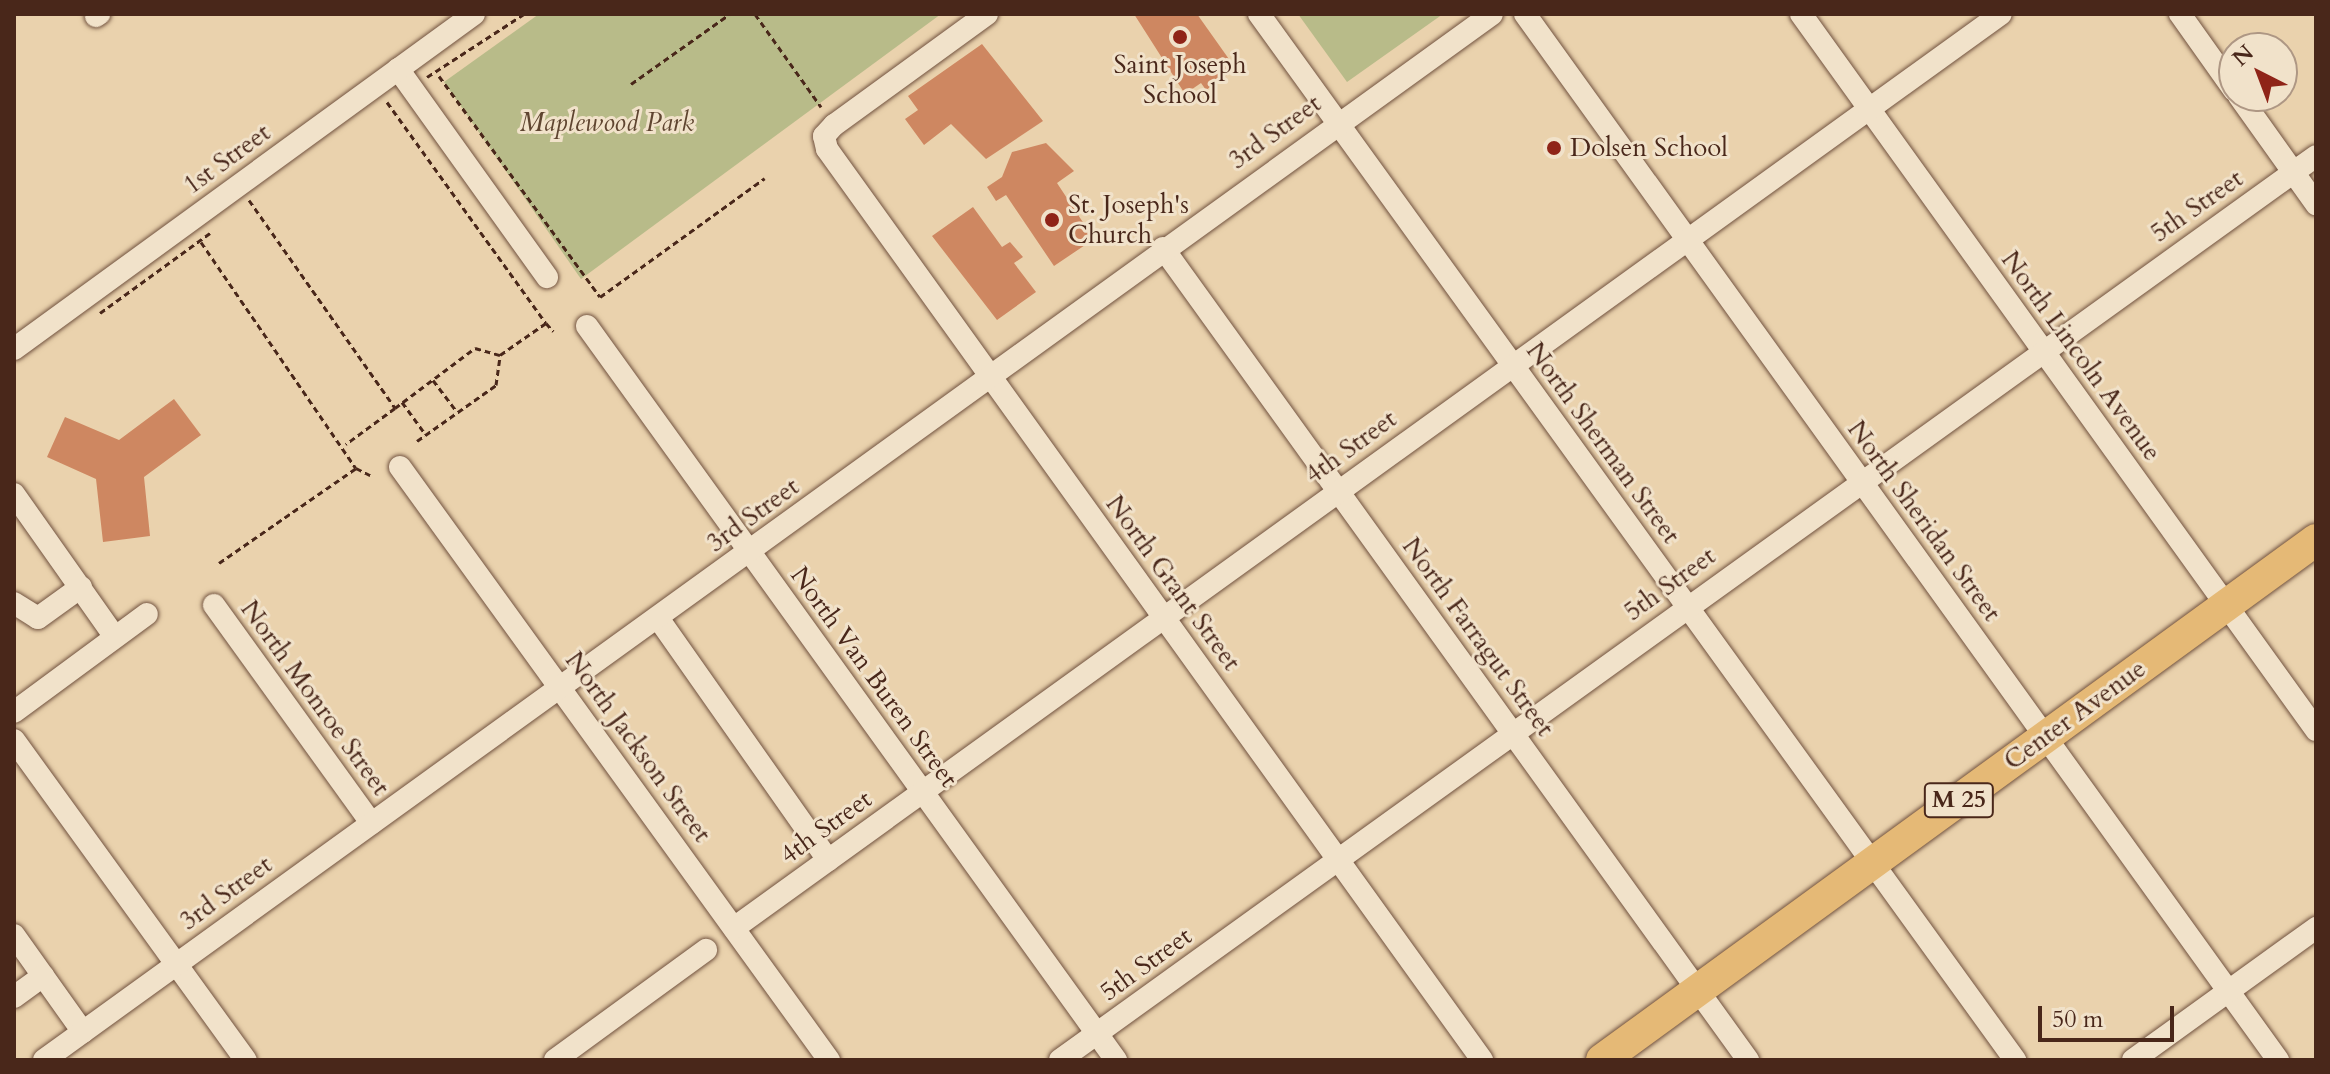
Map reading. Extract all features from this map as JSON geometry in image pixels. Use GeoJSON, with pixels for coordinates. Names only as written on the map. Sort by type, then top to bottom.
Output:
{"type":"FeatureCollection","features":[{"type":"Feature","properties":{"kind":"highway","name":"Center Avenue"},"geometry":{"type":"LineString","coordinates":[[1602,1060],[2316,540]]}},
{"type":"Feature","properties":{"kind":"street","name":"1st Street"},"geometry":{"type":"LineString","coordinates":[[17,340],[474,14]]}},
{"type":"Feature","properties":{"kind":"street","name":"North Grant Street"},"geometry":{"type":"LineString","coordinates":[[987,14],[824,136],[990,376],[1482,1060]]}},
{"type":"Feature","properties":{"kind":"street","name":"North Sherman Street"},"geometry":{"type":"LineString","coordinates":[[1259,14],[2015,1060]]}},
{"type":"Feature","properties":{"kind":"street","name":"3rd Street"},"geometry":{"type":"LineString","coordinates":[[44,1060],[78,1045],[177,964],[561,689],[1337,121],[1492,14]]}},
{"type":"Feature","properties":{"kind":"street","name":"North Sheridan Street"},"geometry":{"type":"LineString","coordinates":[[1525,14],[2278,1060]]}},
{"type":"Feature","properties":{"kind":"street","name":"North Lincoln Avenue"},"geometry":{"type":"LineString","coordinates":[[1801,14],[2316,730]]}},
{"type":"Feature","properties":{"kind":"street","name":"4th Street"},"geometry":{"type":"LineString","coordinates":[[734,928],[1162,616],[2001,14]]}},
{"type":"Feature","properties":{"kind":"street"},"geometry":{"type":"LineString","coordinates":[[2180,14],[2218,67]]}},
{"type":"Feature","properties":{"kind":"street"},"geometry":{"type":"LineString","coordinates":[[398,69],[547,277]]}},
{"type":"Feature","properties":{"kind":"street"},"geometry":{"type":"LineString","coordinates":[[2250,112],[2316,204]]}},
{"type":"Feature","properties":{"kind":"street","name":"5th Street"},"geometry":{"type":"LineString","coordinates":[[1060,1060],[1860,481],[2316,156]]}},
{"type":"Feature","properties":{"kind":"street","name":"North Farragut Street"},"geometry":{"type":"LineString","coordinates":[[1163,248],[1748,1060]]}},
{"type":"Feature","properties":{"kind":"street","name":"North Van Buren Street"},"geometry":{"type":"LineString","coordinates":[[587,326],[1116,1060]]}},
{"type":"Feature","properties":{"kind":"street","name":"North Jackson Street"},"geometry":{"type":"LineString","coordinates":[[400,467],[829,1060]]}},
{"type":"Feature","properties":{"kind":"street"},"geometry":{"type":"LineString","coordinates":[[14,494],[115,637]]}},
{"type":"Feature","properties":{"kind":"street"},"geometry":{"type":"LineString","coordinates":[[14,603],[38,618],[81,587]]}},
{"type":"Feature","properties":{"kind":"street","name":"North Monroe Street"},"geometry":{"type":"LineString","coordinates":[[214,605],[371,823]]}},
{"type":"Feature","properties":{"kind":"street"},"geometry":{"type":"LineString","coordinates":[[14,712],[147,614]]}},
{"type":"Feature","properties":{"kind":"street"},"geometry":{"type":"LineString","coordinates":[[658,618],[828,860]]}},
{"type":"Feature","properties":{"kind":"street"},"geometry":{"type":"LineString","coordinates":[[18,752],[246,1060]]}},
{"type":"Feature","properties":{"kind":"street"},"geometry":{"type":"LineString","coordinates":[[2133,1060],[2316,928]]}},
{"type":"Feature","properties":{"kind":"street"},"geometry":{"type":"LineString","coordinates":[[14,935],[43,976],[78,1045]]}},
{"type":"Feature","properties":{"kind":"street"},"geometry":{"type":"LineString","coordinates":[[555,1060],[706,950]]}},
{"type":"Feature","properties":{"kind":"street"},"geometry":{"type":"LineString","coordinates":[[14,997],[43,976]]}},
{"type":"Feature","properties":{"kind":"path"},"geometry":{"type":"LineString","coordinates":[[631,84],[730,14]]}},
{"type":"Feature","properties":{"kind":"path"},"geometry":{"type":"LineString","coordinates":[[755,14],[821,107]]}},
{"type":"Feature","properties":{"kind":"path"},"geometry":{"type":"LineString","coordinates":[[439,76],[600,297],[765,178]]}},
{"type":"Feature","properties":{"kind":"path"},"geometry":{"type":"LineString","coordinates":[[385,101],[553,331]]}},
{"type":"Feature","properties":{"kind":"path"},"geometry":{"type":"LineString","coordinates":[[249,200],[395,408]]}},
{"type":"Feature","properties":{"kind":"path"},"geometry":{"type":"LineString","coordinates":[[201,242],[346,444],[356,468],[370,475]]}},
{"type":"Feature","properties":{"kind":"path"},"geometry":{"type":"LineString","coordinates":[[417,441],[496,385],[500,355],[546,323]]}},
{"type":"Feature","properties":{"kind":"path"},"geometry":{"type":"LineString","coordinates":[[346,444],[475,348],[500,355]]}},
{"type":"Feature","properties":{"kind":"path"},"geometry":{"type":"LineString","coordinates":[[433,380],[457,413]]}},
{"type":"Feature","properties":{"kind":"path"},"geometry":{"type":"LineString","coordinates":[[402,402],[426,435]]}},
{"type":"Feature","properties":{"kind":"path"},"geometry":{"type":"LineString","coordinates":[[219,563],[356,468]]}},
{"type":"Feature","properties":{"kind":"green space","name":"Maplewood Park"},"geometry":{"type":"Polygon","coordinates":[[[539,14],[941,14],[581,279],[444,82],[539,14]]]}},
{"type":"Feature","properties":{"kind":"green space"},"geometry":{"type":"Polygon","coordinates":[[[1298,14],[1443,14],[1347,82],[1298,14]]]}},
{"type":"Feature","properties":{"kind":"building"},"geometry":{"type":"Polygon","coordinates":[[[1134,14],[1197,14],[1236,69],[1206,90],[1201,83],[1185,94],[1134,14]]]}},
{"type":"Feature","properties":{"kind":"building"},"geometry":{"type":"Polygon","coordinates":[[[982,44],[1043,121],[986,159],[951,124],[924,145],[905,119],[918,110],[908,96],[982,44]]]}},
{"type":"Feature","properties":{"kind":"building","name":"St. Joseph's Church"},"geometry":{"type":"Polygon","coordinates":[[[1046,143],[1074,171],[1057,183],[1094,239],[1054,266],[1006,195],[996,201],[987,187],[1002,177],[1012,152],[1046,143]]]}},
{"type":"Feature","properties":{"kind":"building"},"geometry":{"type":"Polygon","coordinates":[[[973,207],[1002,247],[1010,242],[1023,257],[1014,263],[1036,292],[997,320],[932,236],[973,207]]]}},
{"type":"Feature","properties":{"kind":"building"},"geometry":{"type":"Polygon","coordinates":[[[174,399],[201,435],[144,477],[150,536],[103,542],[96,479],[47,457],[65,417],[119,440],[174,399]]]}},
{"type":"Feature","properties":{"kind":"place","name":"Saint Joseph School"},"geometry":{"type":"Point","coordinates":[1180,37]}},
{"type":"Feature","properties":{"kind":"place","name":"Dolsen School"},"geometry":{"type":"Point","coordinates":[1554,148]}},
{"type":"Feature","properties":{"kind":"place","name":"St. Joseph's Church"},"geometry":{"type":"Point","coordinates":[1052,220]}}]}
